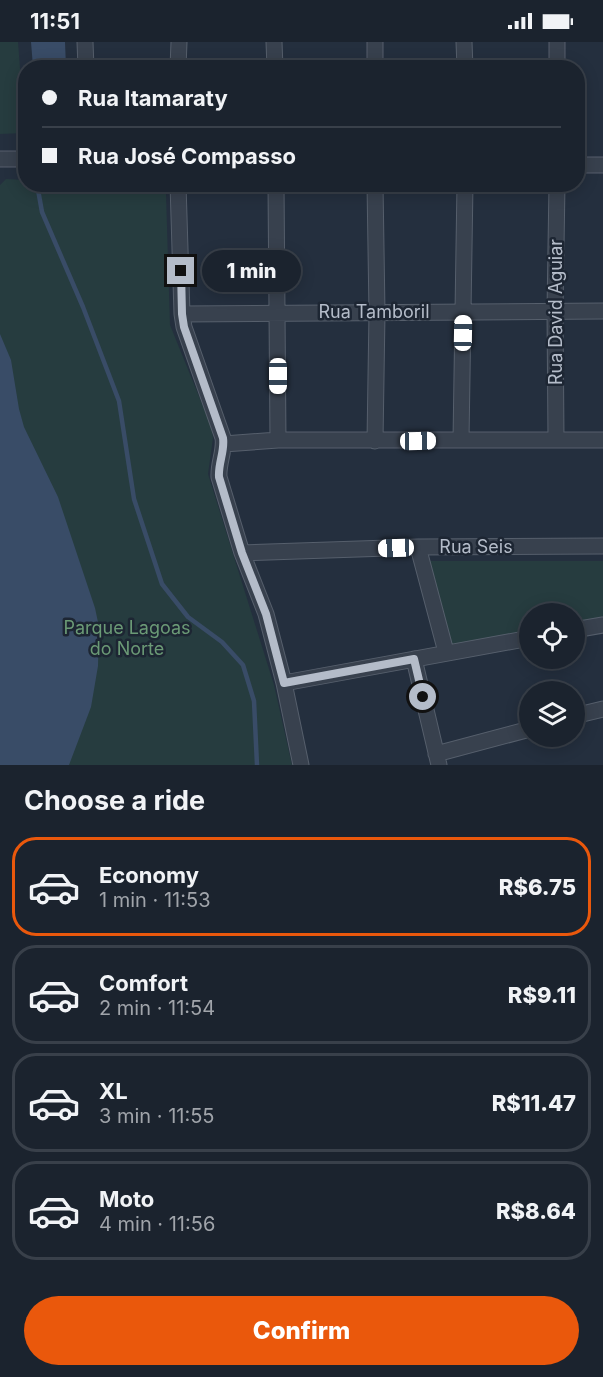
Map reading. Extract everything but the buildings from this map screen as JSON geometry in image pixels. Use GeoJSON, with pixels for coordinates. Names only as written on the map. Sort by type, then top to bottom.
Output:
{"type":"FeatureCollection","features":[{"type":"Feature","properties":{"kind":"street"},"geometry":{"type":"LineString","coordinates":[[85,42],[86,60]]}},
{"type":"Feature","properties":{"kind":"street"},"geometry":{"type":"LineString","coordinates":[[178,42],[178,60]]}},
{"type":"Feature","properties":{"kind":"street"},"geometry":{"type":"LineString","coordinates":[[274,42],[274,60]]}},
{"type":"Feature","properties":{"kind":"street"},"geometry":{"type":"LineString","coordinates":[[375,42],[375,60]]}},
{"type":"Feature","properties":{"kind":"street"},"geometry":{"type":"LineString","coordinates":[[464,42],[465,60]]}},
{"type":"Feature","properties":{"kind":"street"},"geometry":{"type":"LineString","coordinates":[[557,42],[557,60]]}},
{"type":"Feature","properties":{"kind":"street"},"geometry":{"type":"LineString","coordinates":[[0,159],[18,159]]}},
{"type":"Feature","properties":{"kind":"street"},"geometry":{"type":"LineString","coordinates":[[585,165],[603,165]]}},
{"type":"Feature","properties":{"kind":"street"},"geometry":{"type":"LineString","coordinates":[[178,192],[182,314],[189,342],[221,431],[224,444],[219,477],[242,553],[266,614],[284,683],[301,765]]}},
{"type":"Feature","properties":{"kind":"street"},"geometry":{"type":"LineString","coordinates":[[276,192],[278,440]]}},
{"type":"Feature","properties":{"kind":"street"},"geometry":{"type":"LineString","coordinates":[[375,192],[377,312],[375,441]]}},
{"type":"Feature","properties":{"kind":"street"},"geometry":{"type":"LineString","coordinates":[[461,440],[465,192]]}},
{"type":"Feature","properties":{"kind":"street","name":"Rua David Aguiar"},"geometry":{"type":"LineString","coordinates":[[556,440],[555,312],[558,192]]}},
{"type":"Feature","properties":{"kind":"street","name":"Rua Tamboril"},"geometry":{"type":"LineString","coordinates":[[182,314],[603,311]]}},
{"type":"Feature","properties":{"kind":"street"},"geometry":{"type":"LineString","coordinates":[[224,444],[278,440],[603,440]]}},
{"type":"Feature","properties":{"kind":"street","name":"Rua Seis"},"geometry":{"type":"LineString","coordinates":[[242,553],[418,547],[603,546]]}},
{"type":"Feature","properties":{"kind":"street"},"geometry":{"type":"LineString","coordinates":[[418,547],[446,652]]}},
{"type":"Feature","properties":{"kind":"street"},"geometry":{"type":"LineString","coordinates":[[585,628],[603,625]]}},
{"type":"Feature","properties":{"kind":"street"},"geometry":{"type":"LineString","coordinates":[[284,683],[519,640]]}},
{"type":"Feature","properties":{"kind":"street"},"geometry":{"type":"LineString","coordinates":[[414,659],[437,759],[519,733]]}},
{"type":"Feature","properties":{"kind":"street"},"geometry":{"type":"LineString","coordinates":[[585,713],[603,709]]}},
{"type":"Feature","properties":{"kind":"green space"},"geometry":{"type":"Polygon","coordinates":[[[0,42],[18,42],[18,133],[0,134],[0,42]]]}},
{"type":"Feature","properties":{"kind":"green space","name":"Parque Lagoas do Norte"},"geometry":{"type":"Polygon","coordinates":[[[6,179],[18,180],[18,192],[165,192],[170,325],[211,426],[213,438],[208,474],[274,685],[292,765],[0,765],[0,185],[6,179]]]}},
{"type":"Feature","properties":{"kind":"green space"},"geometry":{"type":"Polygon","coordinates":[[[428,561],[603,561],[603,621],[585,624],[585,603],[519,603],[519,636],[449,648],[428,561]]]}},
{"type":"Feature","properties":{"kind":"water"},"geometry":{"type":"Polygon","coordinates":[[[31,42],[65,42],[66,60],[32,60],[31,42]]]}},
{"type":"Feature","properties":{"kind":"water"},"geometry":{"type":"Polygon","coordinates":[[[0,334],[11,360],[24,427],[58,497],[95,608],[99,627],[98,666],[91,707],[69,765],[0,765],[0,334]]]}},
{"type":"Feature","properties":{"kind":"waterway"},"geometry":{"type":"LineString","coordinates":[[38,192],[42,212],[83,307],[119,401],[134,499],[162,584],[188,617],[222,642],[243,665],[254,701],[257,765]]}},
{"type":"Feature","properties":{"kind":"route"},"geometry":{"type":"LineString","coordinates":[[181,271],[184,327],[223,438],[219,477],[249,574],[266,614],[284,683],[414,659],[423,697]]}}]}
